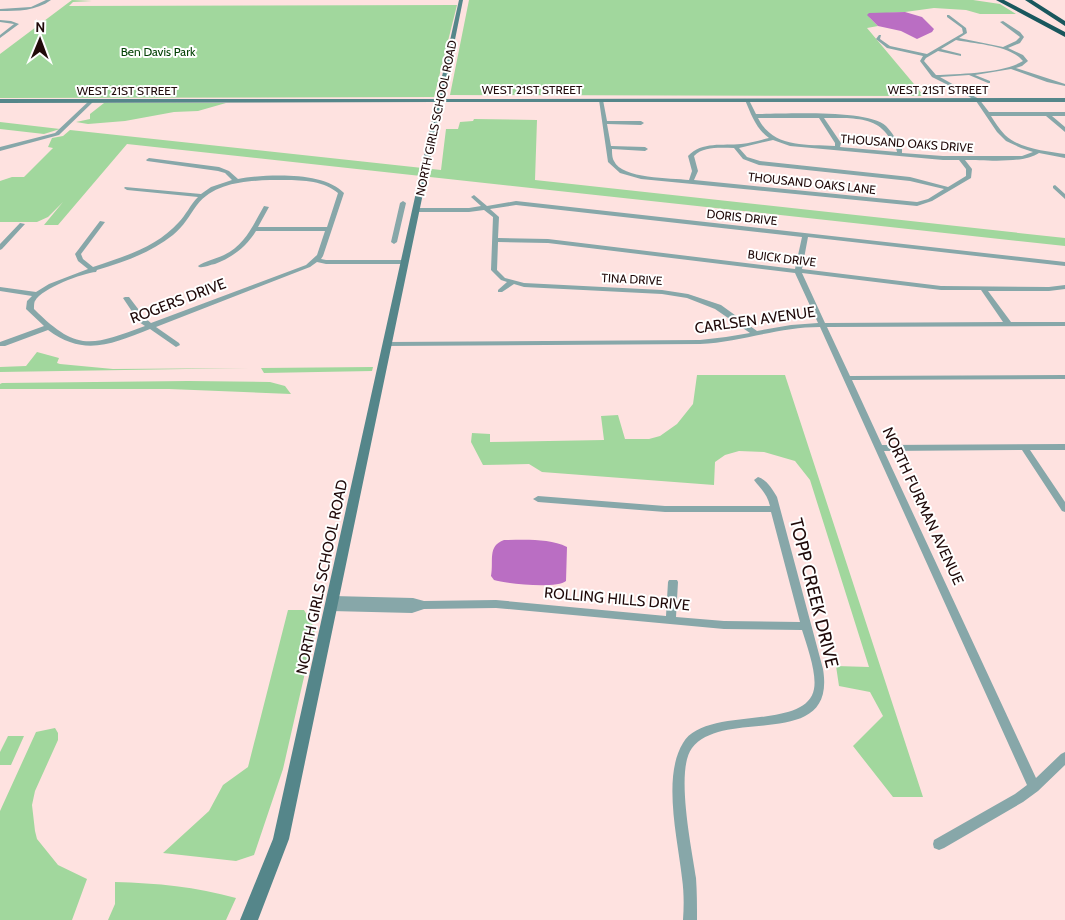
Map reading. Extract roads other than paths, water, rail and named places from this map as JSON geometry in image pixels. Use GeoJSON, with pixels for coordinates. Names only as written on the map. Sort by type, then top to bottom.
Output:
{"type":"FeatureCollection","features":[{"type":"Feature","properties":{"kind":"highway"},"geometry":{"type":"LineString","coordinates":[[999,0],[1065,35]]}},
{"type":"Feature","properties":{"kind":"highway"},"geometry":{"type":"LineString","coordinates":[[1015,0],[1065,31]]}},
{"type":"Feature","properties":{"kind":"highway"},"geometry":{"type":"LineString","coordinates":[[1029,0],[1065,24]]}},
{"type":"Feature","properties":{"kind":"highway"},"geometry":{"type":"LineString","coordinates":[[1043,0],[1050,4]]}},
{"type":"Feature","properties":{"kind":"main road","name":"NORTH GIRLS SCHOOL ROAD"},"geometry":{"type":"LineString","coordinates":[[248,920],[281,839],[441,100],[460,2]]}},
{"type":"Feature","properties":{"kind":"main road","name":"WEST 21ST STREET"},"geometry":{"type":"LineString","coordinates":[[0,101],[1065,100]]}},
{"type":"Feature","properties":{"kind":"street"},"geometry":{"type":"LineString","coordinates":[[0,10],[33,8],[49,0]]}},
{"type":"Feature","properties":{"kind":"street"},"geometry":{"type":"LineString","coordinates":[[948,16],[965,30],[964,35],[927,55],[922,61],[941,82],[969,94],[976,100],[1006,138],[1021,145],[1065,156]]}},
{"type":"Feature","properties":{"kind":"street"},"geometry":{"type":"LineString","coordinates":[[0,21],[15,22],[16,25],[0,37]]}},
{"type":"Feature","properties":{"kind":"street"},"geometry":{"type":"LineString","coordinates":[[1002,22],[1022,37],[1018,42],[1004,48]]}},
{"type":"Feature","properties":{"kind":"street"},"geometry":{"type":"LineString","coordinates":[[880,36],[878,39],[888,46],[927,55]]}},
{"type":"Feature","properties":{"kind":"street"},"geometry":{"type":"LineString","coordinates":[[936,77],[969,74],[1022,65],[1026,59],[1017,52],[1004,48],[957,39]]}},
{"type":"Feature","properties":{"kind":"street"},"geometry":{"type":"LineString","coordinates":[[938,49],[959,55]]}},
{"type":"Feature","properties":{"kind":"street"},"geometry":{"type":"LineString","coordinates":[[1012,67],[1050,82],[1065,85]]}},
{"type":"Feature","properties":{"kind":"street"},"geometry":{"type":"LineString","coordinates":[[969,74],[988,82]]}},
{"type":"Feature","properties":{"kind":"street"},"geometry":{"type":"LineString","coordinates":[[601,100],[611,164],[624,173]]}},
{"type":"Feature","properties":{"kind":"street"},"geometry":{"type":"LineString","coordinates":[[747,100],[763,132],[772,138]]}},
{"type":"Feature","properties":{"kind":"street"},"geometry":{"type":"LineString","coordinates":[[1,148],[58,134],[80,113],[89,101]]}},
{"type":"Feature","properties":{"kind":"street"},"geometry":{"type":"LineString","coordinates":[[987,114],[1065,114]]}},
{"type":"Feature","properties":{"kind":"street"},"geometry":{"type":"LineString","coordinates":[[1047,114],[1065,130]]}},
{"type":"Feature","properties":{"kind":"street"},"geometry":{"type":"LineString","coordinates":[[755,116],[855,117],[878,122],[899,148],[900,154]]}},
{"type":"Feature","properties":{"kind":"street"},"geometry":{"type":"LineString","coordinates":[[821,116],[838,143],[838,148]]}},
{"type":"Feature","properties":{"kind":"street"},"geometry":{"type":"LineString","coordinates":[[605,122],[641,123]]}},
{"type":"Feature","properties":{"kind":"street"},"geometry":{"type":"LineString","coordinates":[[691,182],[695,170],[691,159],[693,153],[707,148],[736,147],[772,138]]}},
{"type":"Feature","properties":{"kind":"street","name":"THOUSAND OAKS DRIVE"},"geometry":{"type":"LineString","coordinates":[[772,138],[790,144],[961,158],[1022,158],[1032,155],[1038,150]]}},
{"type":"Feature","properties":{"kind":"street"},"geometry":{"type":"LineString","coordinates":[[608,147],[646,149]]}},
{"type":"Feature","properties":{"kind":"street"},"geometry":{"type":"LineString","coordinates":[[736,147],[746,158],[759,163],[910,179],[949,189]]}},
{"type":"Feature","properties":{"kind":"street","name":"THOUSAND OAKS LANE"},"geometry":{"type":"LineString","coordinates":[[624,173],[643,177],[905,204],[925,202],[970,175],[970,170],[961,158]]}},
{"type":"Feature","properties":{"kind":"street"},"geometry":{"type":"LineString","coordinates":[[149,160],[218,169],[227,172],[237,182]]}},
{"type":"Feature","properties":{"kind":"street"},"geometry":{"type":"LineString","coordinates":[[0,289],[36,294],[48,286],[134,255],[158,242],[176,229],[190,214],[202,196],[219,187],[237,182],[266,178],[301,180],[331,185],[341,193],[317,260],[326,262],[405,262]]}},
{"type":"Feature","properties":{"kind":"street"},"geometry":{"type":"LineString","coordinates":[[1056,187],[1065,197]]}},
{"type":"Feature","properties":{"kind":"street"},"geometry":{"type":"LineString","coordinates":[[127,188],[202,196]]}},
{"type":"Feature","properties":{"kind":"street"},"geometry":{"type":"LineString","coordinates":[[474,197],[496,217],[495,271],[499,277],[511,282],[500,292]]}},
{"type":"Feature","properties":{"kind":"street","name":"NORTH GIRLS SCHOOL ROAD"},"geometry":{"type":"LineString","coordinates":[[403,203],[395,239],[411,237]]}},
{"type":"Feature","properties":{"kind":"street","name":"DORIS DRIVE"},"geometry":{"type":"LineString","coordinates":[[417,210],[469,210],[507,203],[520,203],[1065,264]]}},
{"type":"Feature","properties":{"kind":"street"},"geometry":{"type":"LineString","coordinates":[[201,266],[219,260],[238,250],[249,240],[266,207]]}},
{"type":"Feature","properties":{"kind":"street"},"geometry":{"type":"LineString","coordinates":[[94,270],[80,260],[78,254],[102,222]]}},
{"type":"Feature","properties":{"kind":"street"},"geometry":{"type":"LineString","coordinates":[[0,248],[22,224]]}},
{"type":"Feature","properties":{"kind":"street"},"geometry":{"type":"LineString","coordinates":[[255,229],[329,229]]}},
{"type":"Feature","properties":{"kind":"street"},"geometry":{"type":"LineString","coordinates":[[798,271],[805,235]]}},
{"type":"Feature","properties":{"kind":"street","name":"BUICK DRIVE"},"geometry":{"type":"LineString","coordinates":[[496,240],[548,241],[942,288],[1065,287]]}},
{"type":"Feature","properties":{"kind":"street","name":"ROGERS DRIVE"},"geometry":{"type":"LineString","coordinates":[[36,294],[30,301],[29,307],[49,327],[64,339],[77,343],[91,344],[117,339],[307,267],[317,260]]}},
{"type":"Feature","properties":{"kind":"street","name":"NORTH FURMAN AVENUE"},"geometry":{"type":"LineString","coordinates":[[798,271],[1034,787]]}},
{"type":"Feature","properties":{"kind":"street","name":"TINA DRIVE"},"geometry":{"type":"LineString","coordinates":[[511,282],[678,294],[718,307],[756,334]]}},
{"type":"Feature","properties":{"kind":"street"},"geometry":{"type":"LineString","coordinates":[[983,289],[1009,325]]}},
{"type":"Feature","properties":{"kind":"street"},"geometry":{"type":"LineString","coordinates":[[127,298],[139,317],[176,345]]}},
{"type":"Feature","properties":{"kind":"street","name":"CARLSEN AVENUE"},"geometry":{"type":"LineString","coordinates":[[388,344],[700,342],[729,340],[783,327],[822,325],[1065,324]]}},
{"type":"Feature","properties":{"kind":"street"},"geometry":{"type":"LineString","coordinates":[[2,344],[49,327]]}},
{"type":"Feature","properties":{"kind":"street"},"geometry":{"type":"LineString","coordinates":[[848,378],[1065,377]]}},
{"type":"Feature","properties":{"kind":"street"},"geometry":{"type":"LineString","coordinates":[[879,448],[1065,447]]}},
{"type":"Feature","properties":{"kind":"street"},"geometry":{"type":"LineString","coordinates":[[1025,448],[1065,509]]}},
{"type":"Feature","properties":{"kind":"street","name":"TOPP CREEK DRIVE"},"geometry":{"type":"LineString","coordinates":[[690,920],[691,895],[679,789],[681,756],[688,744],[699,735],[714,728],[741,722],[774,721],[793,716],[811,708],[819,691],[819,678],[775,509],[769,492],[758,480]]}},
{"type":"Feature","properties":{"kind":"street"},"geometry":{"type":"LineString","coordinates":[[538,498],[665,509],[775,509]]}},
{"type":"Feature","properties":{"kind":"street"},"geometry":{"type":"LineString","coordinates":[[671,619],[673,582]]}},
{"type":"Feature","properties":{"kind":"street","name":"ROLLING HILLS DRIVE"},"geometry":{"type":"LineString","coordinates":[[332,604],[412,609],[424,605],[504,604],[724,625],[806,626]]}},
{"type":"Feature","properties":{"kind":"street"},"geometry":{"type":"LineString","coordinates":[[939,844],[1019,798],[1034,787],[1065,758]]}},
{"type":"Feature","properties":{"kind":"park label","name":"Ben Davis Park"},"geometry":{"type":"Point","coordinates":[158,51]}}]}
